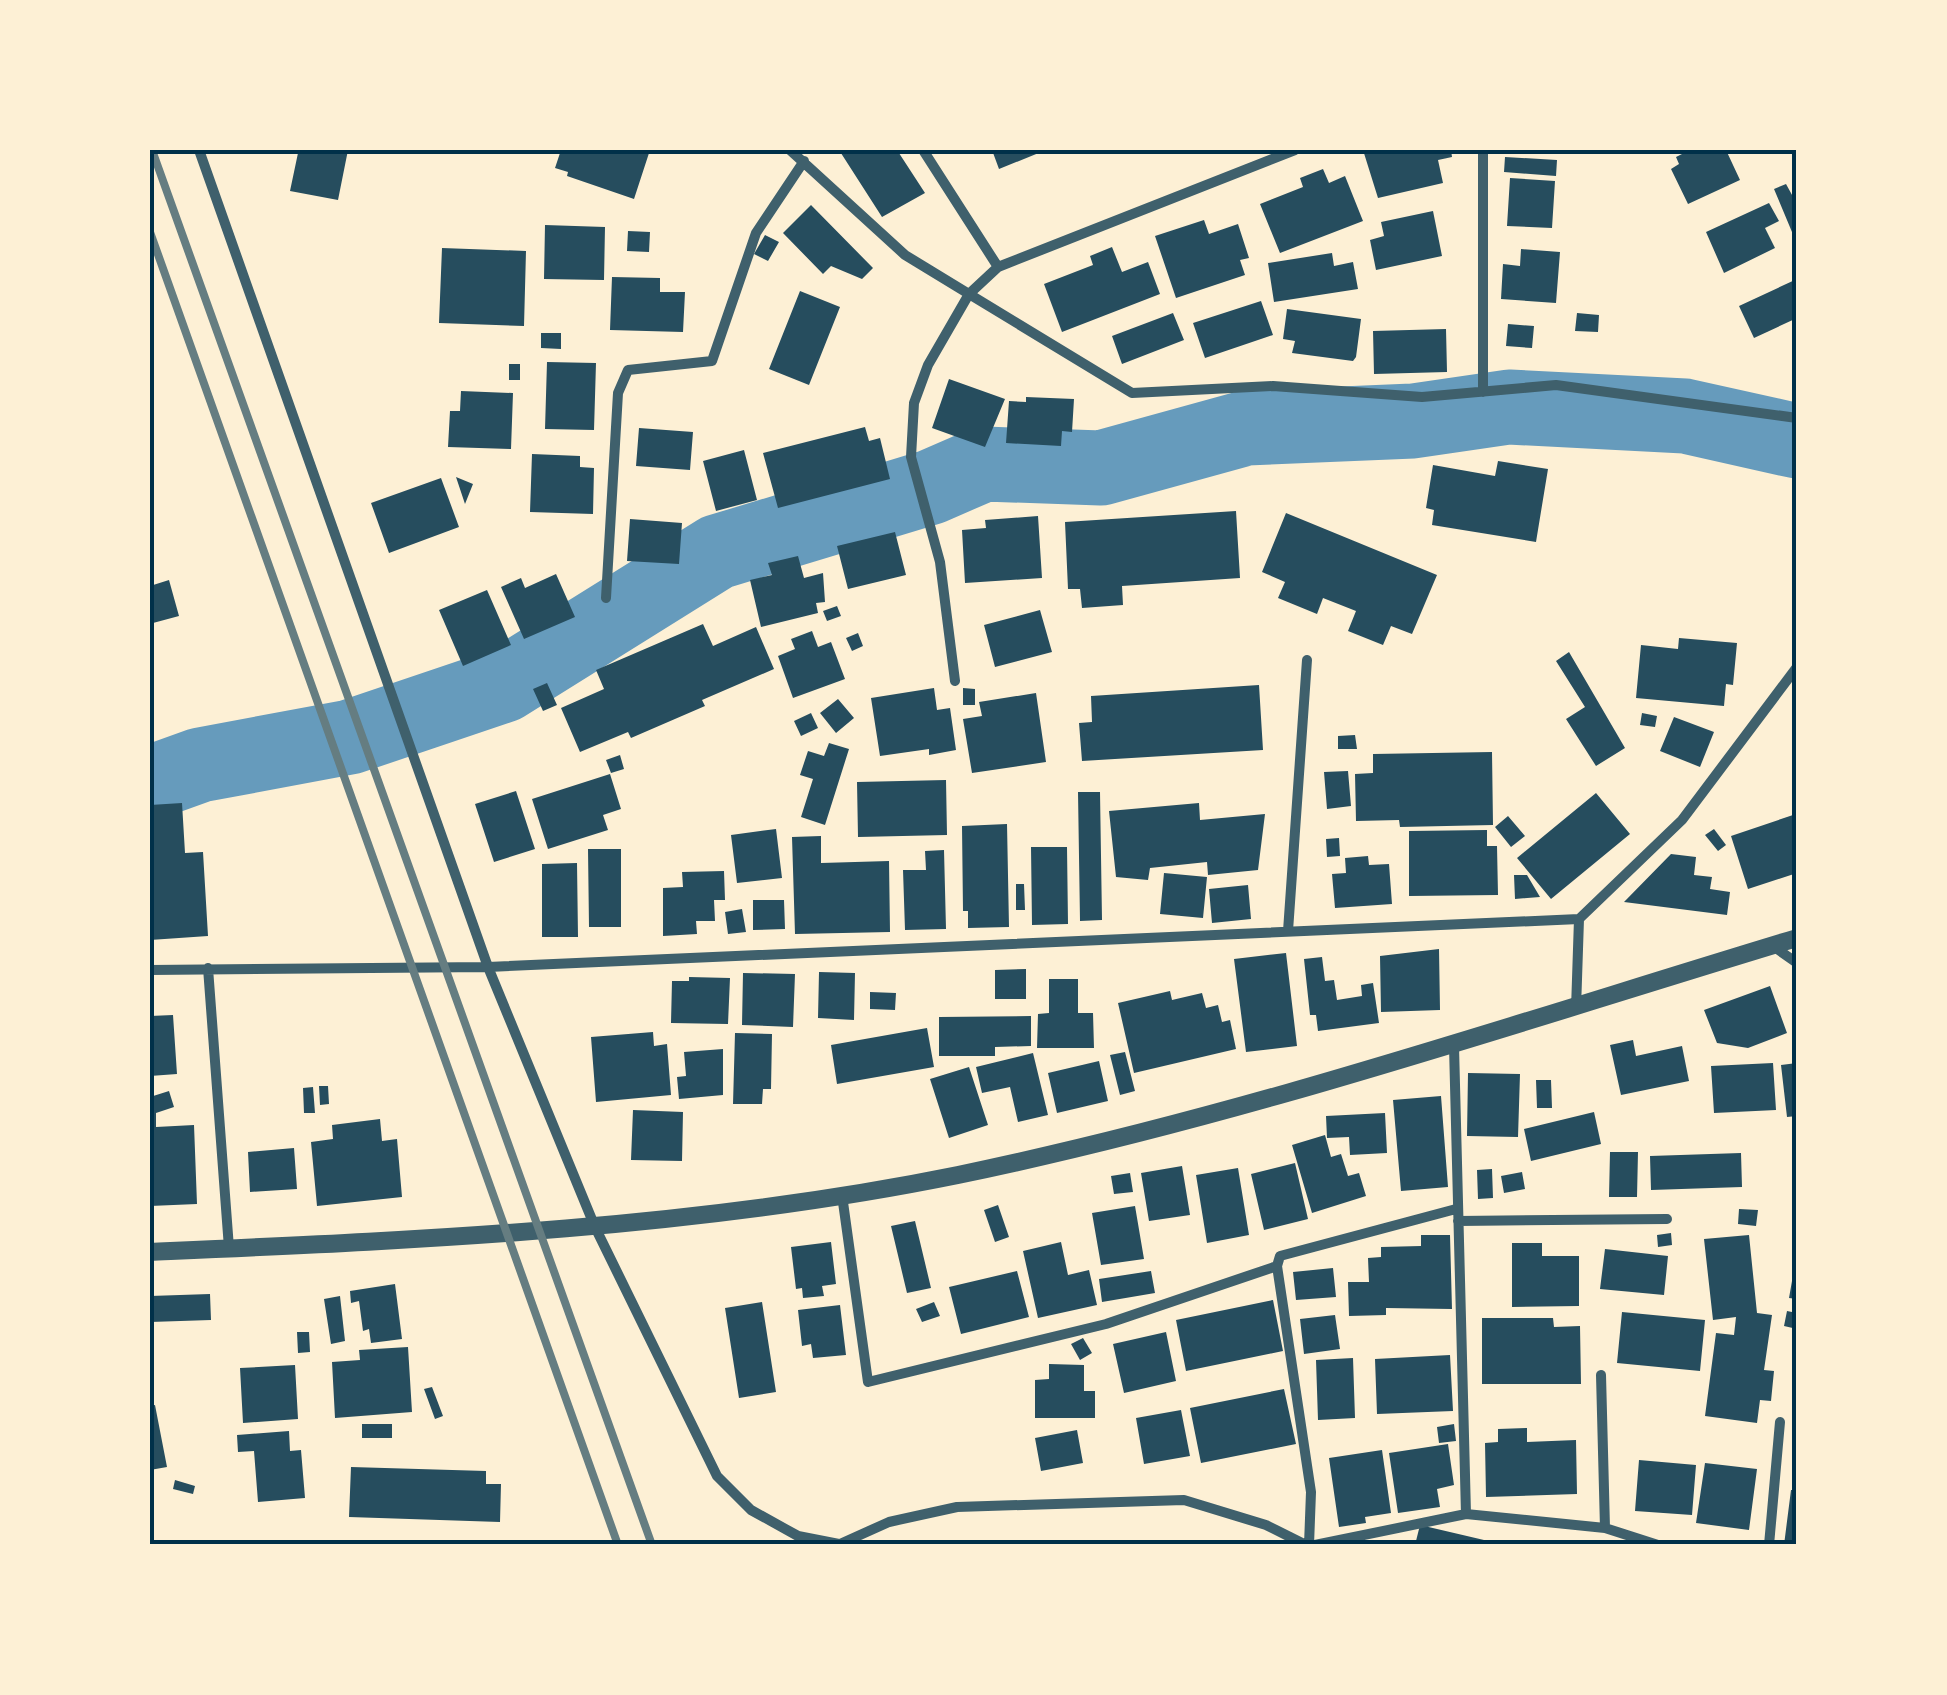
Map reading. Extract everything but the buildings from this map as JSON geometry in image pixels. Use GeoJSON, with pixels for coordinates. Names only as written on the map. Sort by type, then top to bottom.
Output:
{"type":"FeatureCollection","features":[{"type":"Feature","properties":{"kind":"street"},"geometry":{"type":"LineString","coordinates":[[199,150],[488,966],[595,1227],[716,1476],[751,1510],[798,1536],[842,1545],[889,1522],[957,1507],[1184,1500],[1266,1524],[1310,1545],[1466,1514],[1606,1528],[1658,1545]]}},
{"type":"Feature","properties":{"kind":"street"},"geometry":{"type":"LineString","coordinates":[[790,150],[906,255],[1132,394],[1273,386],[1422,398],[1556,385],[1797,418]]}},
{"type":"Feature","properties":{"kind":"street"},"geometry":{"type":"LineString","coordinates":[[923,150],[998,267]]}},
{"type":"Feature","properties":{"kind":"street"},"geometry":{"type":"LineString","coordinates":[[955,681],[940,562],[911,457],[914,402],[928,365],[969,294],[998,267],[1294,150]]}},
{"type":"Feature","properties":{"kind":"street"},"geometry":{"type":"LineString","coordinates":[[1483,150],[1483,392]]}},
{"type":"Feature","properties":{"kind":"street"},"geometry":{"type":"LineString","coordinates":[[606,598],[618,393],[628,370],[712,360],[756,233],[804,161]]}},
{"type":"Feature","properties":{"kind":"street"},"geometry":{"type":"LineString","coordinates":[[1288,932],[1307,660]]}},
{"type":"Feature","properties":{"kind":"street"},"geometry":{"type":"LineString","coordinates":[[150,970],[488,966],[1580,918],[1682,820],[1797,667]]}},
{"type":"Feature","properties":{"kind":"street"},"geometry":{"type":"LineString","coordinates":[[1576,1009],[1580,918]]}},
{"type":"Feature","properties":{"kind":"street"},"geometry":{"type":"LineString","coordinates":[[150,1252],[595,1227],[955,1175],[1126,1137],[1454,1046],[1797,938]]}},
{"type":"Feature","properties":{"kind":"street"},"geometry":{"type":"LineString","coordinates":[[1773,945],[1797,962]]}},
{"type":"Feature","properties":{"kind":"street"},"geometry":{"type":"LineString","coordinates":[[208,968],[229,1248]]}},
{"type":"Feature","properties":{"kind":"street"},"geometry":{"type":"LineString","coordinates":[[1454,1046],[1466,1514]]}},
{"type":"Feature","properties":{"kind":"street"},"geometry":{"type":"LineString","coordinates":[[842,1194],[868,1382],[1106,1324],[1277,1266]]}},
{"type":"Feature","properties":{"kind":"street"},"geometry":{"type":"LineString","coordinates":[[1310,1545],[1311,1492],[1277,1266],[1280,1256],[1456,1208]]}},
{"type":"Feature","properties":{"kind":"street"},"geometry":{"type":"LineString","coordinates":[[1458,1221],[1667,1218]]}},
{"type":"Feature","properties":{"kind":"street"},"geometry":{"type":"LineString","coordinates":[[1601,1375],[1606,1528]]}},
{"type":"Feature","properties":{"kind":"street"},"geometry":{"type":"LineString","coordinates":[[1770,1545],[1780,1422]]}},
{"type":"Feature","properties":{"kind":"waterway"},"geometry":{"type":"LineString","coordinates":[[150,783],[200,765],[350,737],[504,685],[717,552],[931,487],[984,464],[1101,468],[1246,428],[1413,421],[1509,407],[1685,416],[1797,441]]}},
{"type":"Feature","properties":{"kind":"railway"},"geometry":{"type":"LineString","coordinates":[[152,150],[652,1545]]}},
{"type":"Feature","properties":{"kind":"railway"},"geometry":{"type":"LineString","coordinates":[[150,232],[618,1545]]}}]}
